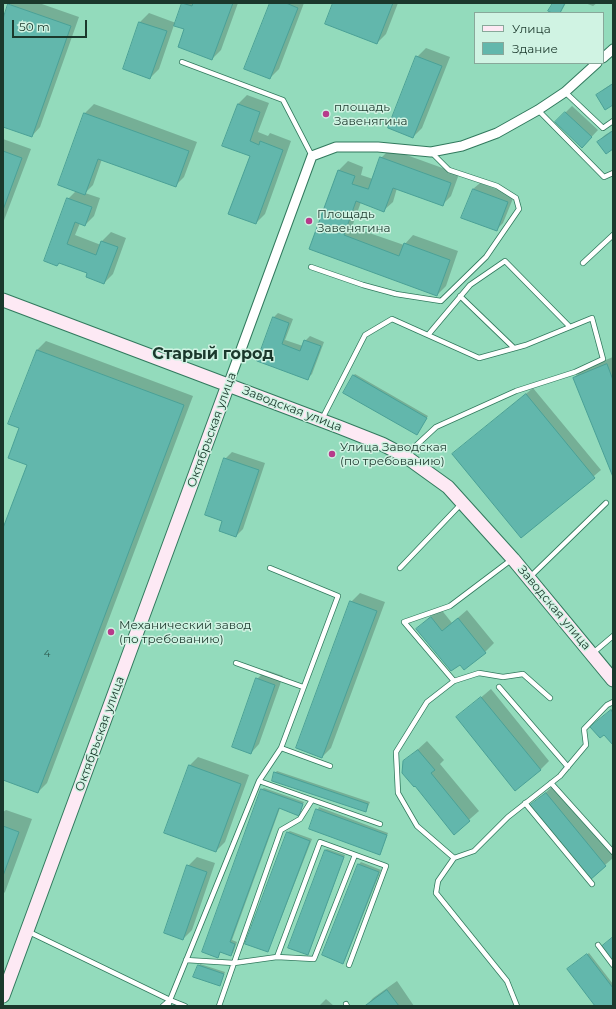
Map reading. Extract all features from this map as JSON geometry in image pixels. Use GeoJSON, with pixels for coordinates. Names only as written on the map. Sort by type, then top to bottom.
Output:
{"type":"FeatureCollection","features":[{"type":"Feature","properties":{"kind":"street"},"geometry":{"type":"LineString","coordinates":[[604,57],[613,49]]}},
{"type":"Feature","properties":{"kind":"street"},"geometry":{"type":"LineString","coordinates":[[312,156],[336,147],[378,147],[431,152],[462,146],[497,133],[538,110],[565,92],[596,64]]}},
{"type":"Feature","properties":{"kind":"street","name":"Октябрьская улица"},"geometry":{"type":"LineString","coordinates":[[3,996],[312,156]]}},
{"type":"Feature","properties":{"kind":"street","name":"Заводская улица"},"geometry":{"type":"LineString","coordinates":[[3,300],[322,420],[382,444],[405,456],[448,487],[513,559],[613,680]]}},
{"type":"Feature","properties":{"kind":"lane"},"geometry":{"type":"LineString","coordinates":[[182,62],[283,100],[312,156]]}},
{"type":"Feature","properties":{"kind":"lane"},"geometry":{"type":"LineString","coordinates":[[565,92],[603,128],[613,121]]}},
{"type":"Feature","properties":{"kind":"lane"},"geometry":{"type":"LineString","coordinates":[[538,110],[604,177],[613,173]]}},
{"type":"Feature","properties":{"kind":"lane"},"geometry":{"type":"LineString","coordinates":[[311,267],[363,285],[396,294],[441,301],[486,257],[519,209],[516,198],[497,186],[449,170],[431,152]]}},
{"type":"Feature","properties":{"kind":"lane"},"geometry":{"type":"LineString","coordinates":[[583,263],[613,235]]}},
{"type":"Feature","properties":{"kind":"lane"},"geometry":{"type":"LineString","coordinates":[[428,335],[470,285],[505,261],[570,327]]}},
{"type":"Feature","properties":{"kind":"lane"},"geometry":{"type":"LineString","coordinates":[[460,296],[514,348]]}},
{"type":"Feature","properties":{"kind":"lane"},"geometry":{"type":"LineString","coordinates":[[322,420],[366,335],[392,319],[479,358],[526,345],[592,318],[603,359],[575,372],[516,391],[436,427],[405,456]]}},
{"type":"Feature","properties":{"kind":"lane"},"geometry":{"type":"LineString","coordinates":[[400,568],[462,503]]}},
{"type":"Feature","properties":{"kind":"lane"},"geometry":{"type":"LineString","coordinates":[[528,578],[606,503]]}},
{"type":"Feature","properties":{"kind":"lane"},"geometry":{"type":"LineString","coordinates":[[454,681],[404,622],[450,606],[513,559]]}},
{"type":"Feature","properties":{"kind":"lane"},"geometry":{"type":"LineString","coordinates":[[168,1006],[259,781],[281,748],[338,596],[270,568]]}},
{"type":"Feature","properties":{"kind":"lane"},"geometry":{"type":"LineString","coordinates":[[592,654],[613,636]]}},
{"type":"Feature","properties":{"kind":"lane"},"geometry":{"type":"LineString","coordinates":[[236,663],[304,687]]}},
{"type":"Feature","properties":{"kind":"lane"},"geometry":{"type":"LineString","coordinates":[[454,858],[418,826],[398,793],[396,752],[428,702],[454,681],[479,674],[503,677],[523,674],[550,698]]}},
{"type":"Feature","properties":{"kind":"lane"},"geometry":{"type":"LineString","coordinates":[[499,687],[568,767]]}},
{"type":"Feature","properties":{"kind":"lane"},"geometry":{"type":"LineString","coordinates":[[518,1006],[507,981],[436,893],[438,881],[454,858],[474,851],[508,817],[551,783],[568,767],[586,745],[584,728],[613,702]]}},
{"type":"Feature","properties":{"kind":"lane"},"geometry":{"type":"LineString","coordinates":[[281,748],[330,766]]}},
{"type":"Feature","properties":{"kind":"lane"},"geometry":{"type":"LineString","coordinates":[[259,781],[380,824]]}},
{"type":"Feature","properties":{"kind":"lane"},"geometry":{"type":"LineString","coordinates":[[551,783],[613,852]]}},
{"type":"Feature","properties":{"kind":"lane"},"geometry":{"type":"LineString","coordinates":[[219,1006],[281,830],[300,819],[312,800]]}},
{"type":"Feature","properties":{"kind":"lane"},"geometry":{"type":"LineString","coordinates":[[525,803],[592,884]]}},
{"type":"Feature","properties":{"kind":"lane"},"geometry":{"type":"LineString","coordinates":[[277,957],[320,842],[386,866],[349,965]]}},
{"type":"Feature","properties":{"kind":"lane"},"geometry":{"type":"LineString","coordinates":[[186,960],[234,964],[277,957],[314,959],[355,855]]}},
{"type":"Feature","properties":{"kind":"lane"},"geometry":{"type":"LineString","coordinates":[[27,931],[185,1006]]}},
{"type":"Feature","properties":{"kind":"lane"},"geometry":{"type":"LineString","coordinates":[[598,945],[613,965]]}},
{"type":"Feature","properties":{"kind":"lane"},"geometry":{"type":"LineString","coordinates":[[163,1006],[170,1000]]}},
{"type":"Feature","properties":{"kind":"building"},"geometry":{"type":"Polygon","coordinates":[[[182,3],[192,6],[193,3],[233,3],[212,60],[178,47],[184,29],[174,26],[182,3]]]}},
{"type":"Feature","properties":{"kind":"building"},"geometry":{"type":"Polygon","coordinates":[[[270,3],[286,3],[298,8],[270,79],[244,69],[270,3]]]}},
{"type":"Feature","properties":{"kind":"building"},"geometry":{"type":"Polygon","coordinates":[[[333,3],[393,3],[377,44],[325,24],[333,3]]]}},
{"type":"Feature","properties":{"kind":"building"},"geometry":{"type":"Polygon","coordinates":[[[553,3],[565,3],[560,12],[548,11],[553,3]]]}},
{"type":"Feature","properties":{"kind":"building"},"geometry":{"type":"Polygon","coordinates":[[[8,4],[71,26],[32,137],[3,127],[3,19],[8,4]]]}},
{"type":"Feature","properties":{"kind":"building"},"geometry":{"type":"Polygon","coordinates":[[[139,22],[167,31],[150,79],[123,69],[139,22]]]}},
{"type":"Feature","properties":{"kind":"building"},"geometry":{"type":"Polygon","coordinates":[[[416,56],[442,66],[413,138],[388,128],[416,56]]]}},
{"type":"Feature","properties":{"kind":"building"},"geometry":{"type":"Polygon","coordinates":[[[613,84],[613,105],[605,110],[596,95],[613,84]]]}},
{"type":"Feature","properties":{"kind":"building"},"geometry":{"type":"Polygon","coordinates":[[[238,104],[260,112],[250,141],[259,145],[260,141],[283,150],[256,224],[228,214],[250,156],[222,146],[238,104]]]}},
{"type":"Feature","properties":{"kind":"building"},"geometry":{"type":"Polygon","coordinates":[[[565,112],[592,137],[582,148],[555,122],[565,112]]]}},
{"type":"Feature","properties":{"kind":"building"},"geometry":{"type":"Polygon","coordinates":[[[84,113],[189,151],[176,187],[98,159],[85,195],[58,185],[84,113]]]}},
{"type":"Feature","properties":{"kind":"building"},"geometry":{"type":"Polygon","coordinates":[[[613,131],[613,149],[606,154],[597,142],[613,131]]]}},
{"type":"Feature","properties":{"kind":"building"},"geometry":{"type":"Polygon","coordinates":[[[3,151],[22,158],[3,210],[3,151]]]}},
{"type":"Feature","properties":{"kind":"building"},"geometry":{"type":"Polygon","coordinates":[[[380,157],[451,183],[443,206],[393,188],[384,212],[356,201],[344,235],[399,256],[404,243],[450,260],[437,296],[309,249],[338,170],[355,176],[352,184],[368,189],[380,157]]]}},
{"type":"Feature","properties":{"kind":"building"},"geometry":{"type":"Polygon","coordinates":[[[473,189],[508,202],[497,231],[461,218],[473,189]]]}},
{"type":"Feature","properties":{"kind":"building"},"geometry":{"type":"Polygon","coordinates":[[[67,198],[92,207],[85,226],[75,222],[67,244],[96,255],[101,241],[118,247],[104,284],[86,277],[87,273],[59,263],[57,266],[44,261],[67,198]]]}},
{"type":"Feature","properties":{"kind":"building"},"geometry":{"type":"Polygon","coordinates":[[[273,317],[289,323],[282,344],[300,351],[304,340],[321,346],[308,380],[257,361],[273,317]]]}},
{"type":"Feature","properties":{"kind":"building"},"geometry":{"type":"Polygon","coordinates":[[[37,350],[184,405],[38,793],[3,780],[3,528],[27,465],[8,458],[19,428],[8,424],[37,350]]]}},
{"type":"Feature","properties":{"kind":"building"},"geometry":{"type":"Polygon","coordinates":[[[607,364],[613,380],[613,477],[573,378],[607,364]]]}},
{"type":"Feature","properties":{"kind":"building"},"geometry":{"type":"Polygon","coordinates":[[[353,375],[427,418],[417,435],[343,393],[353,375]]]}},
{"type":"Feature","properties":{"kind":"building"},"geometry":{"type":"Polygon","coordinates":[[[526,394],[595,478],[521,538],[452,454],[526,394]]]}},
{"type":"Feature","properties":{"kind":"building"},"geometry":{"type":"Polygon","coordinates":[[[224,458],[259,470],[236,537],[219,531],[222,521],[205,515],[224,458]]]}},
{"type":"Feature","properties":{"kind":"building"},"geometry":{"type":"Polygon","coordinates":[[[350,601],[377,611],[322,758],[296,748],[350,601]]]}},
{"type":"Feature","properties":{"kind":"building"},"geometry":{"type":"Polygon","coordinates":[[[431,617],[442,631],[458,618],[486,653],[464,670],[460,665],[451,671],[416,629],[431,617]]]}},
{"type":"Feature","properties":{"kind":"building"},"geometry":{"type":"Polygon","coordinates":[[[256,678],[275,685],[251,754],[232,747],[256,678]]]}},
{"type":"Feature","properties":{"kind":"building"},"geometry":{"type":"Polygon","coordinates":[[[481,697],[541,770],[515,791],[456,717],[481,697]]]}},
{"type":"Feature","properties":{"kind":"building"},"geometry":{"type":"Polygon","coordinates":[[[611,710],[613,713],[613,745],[604,735],[600,738],[590,727],[611,710]]]}},
{"type":"Feature","properties":{"kind":"building"},"geometry":{"type":"Polygon","coordinates":[[[418,750],[435,770],[431,773],[470,821],[454,835],[415,786],[414,787],[402,773],[403,761],[418,750]]]}},
{"type":"Feature","properties":{"kind":"building"},"geometry":{"type":"Polygon","coordinates":[[[189,765],[241,784],[216,852],[164,833],[189,765]]]}},
{"type":"Feature","properties":{"kind":"building"},"geometry":{"type":"Polygon","coordinates":[[[274,772],[368,804],[366,812],[272,781],[274,772]]]}},
{"type":"Feature","properties":{"kind":"building"},"geometry":{"type":"Polygon","coordinates":[[[261,789],[303,804],[299,816],[279,808],[230,942],[235,944],[231,956],[220,952],[218,958],[202,952],[261,789]]]}},
{"type":"Feature","properties":{"kind":"building"},"geometry":{"type":"Polygon","coordinates":[[[546,793],[606,866],[590,880],[529,806],[546,793]]]}},
{"type":"Feature","properties":{"kind":"building"},"geometry":{"type":"Polygon","coordinates":[[[316,809],[387,835],[380,855],[309,829],[316,809]]]}},
{"type":"Feature","properties":{"kind":"building"},"geometry":{"type":"Polygon","coordinates":[[[3,826],[19,832],[3,876],[3,826]]]}},
{"type":"Feature","properties":{"kind":"building"},"geometry":{"type":"Polygon","coordinates":[[[287,832],[310,841],[268,952],[245,944],[287,832]]]}},
{"type":"Feature","properties":{"kind":"building"},"geometry":{"type":"Polygon","coordinates":[[[325,850],[344,857],[308,955],[288,948],[325,850]]]}},
{"type":"Feature","properties":{"kind":"building"},"geometry":{"type":"Polygon","coordinates":[[[358,864],[379,872],[343,964],[322,955],[358,864]]]}},
{"type":"Feature","properties":{"kind":"building"},"geometry":{"type":"Polygon","coordinates":[[[187,865],[207,872],[183,940],[164,933],[187,865]]]}},
{"type":"Feature","properties":{"kind":"building"},"geometry":{"type":"Polygon","coordinates":[[[613,937],[613,963],[601,947],[613,937]]]}},
{"type":"Feature","properties":{"kind":"building"},"geometry":{"type":"Polygon","coordinates":[[[587,954],[613,988],[613,1006],[595,1006],[567,969],[587,954]]]}},
{"type":"Feature","properties":{"kind":"building"},"geometry":{"type":"Polygon","coordinates":[[[198,965],[224,974],[220,986],[193,977],[198,965]]]}},
{"type":"Feature","properties":{"kind":"building"},"geometry":{"type":"Polygon","coordinates":[[[387,990],[399,1006],[365,1006],[387,990]]]}},
{"type":"Feature","properties":{"kind":"place","name":"площадь Завенягина"},"geometry":{"type":"Point","coordinates":[326,114]}},
{"type":"Feature","properties":{"kind":"place","name":"Площадь Завенягина"},"geometry":{"type":"Point","coordinates":[309,221]}},
{"type":"Feature","properties":{"kind":"place","name":"Улица Заводская (по требованию)"},"geometry":{"type":"Point","coordinates":[332,454]}},
{"type":"Feature","properties":{"kind":"place","name":"Механический завод (по требованию)"},"geometry":{"type":"Point","coordinates":[111,632]}},
{"type":"Feature","properties":{"kind":"district","name":"Старый город"},"geometry":{"type":"Point","coordinates":[213,354]}}]}
